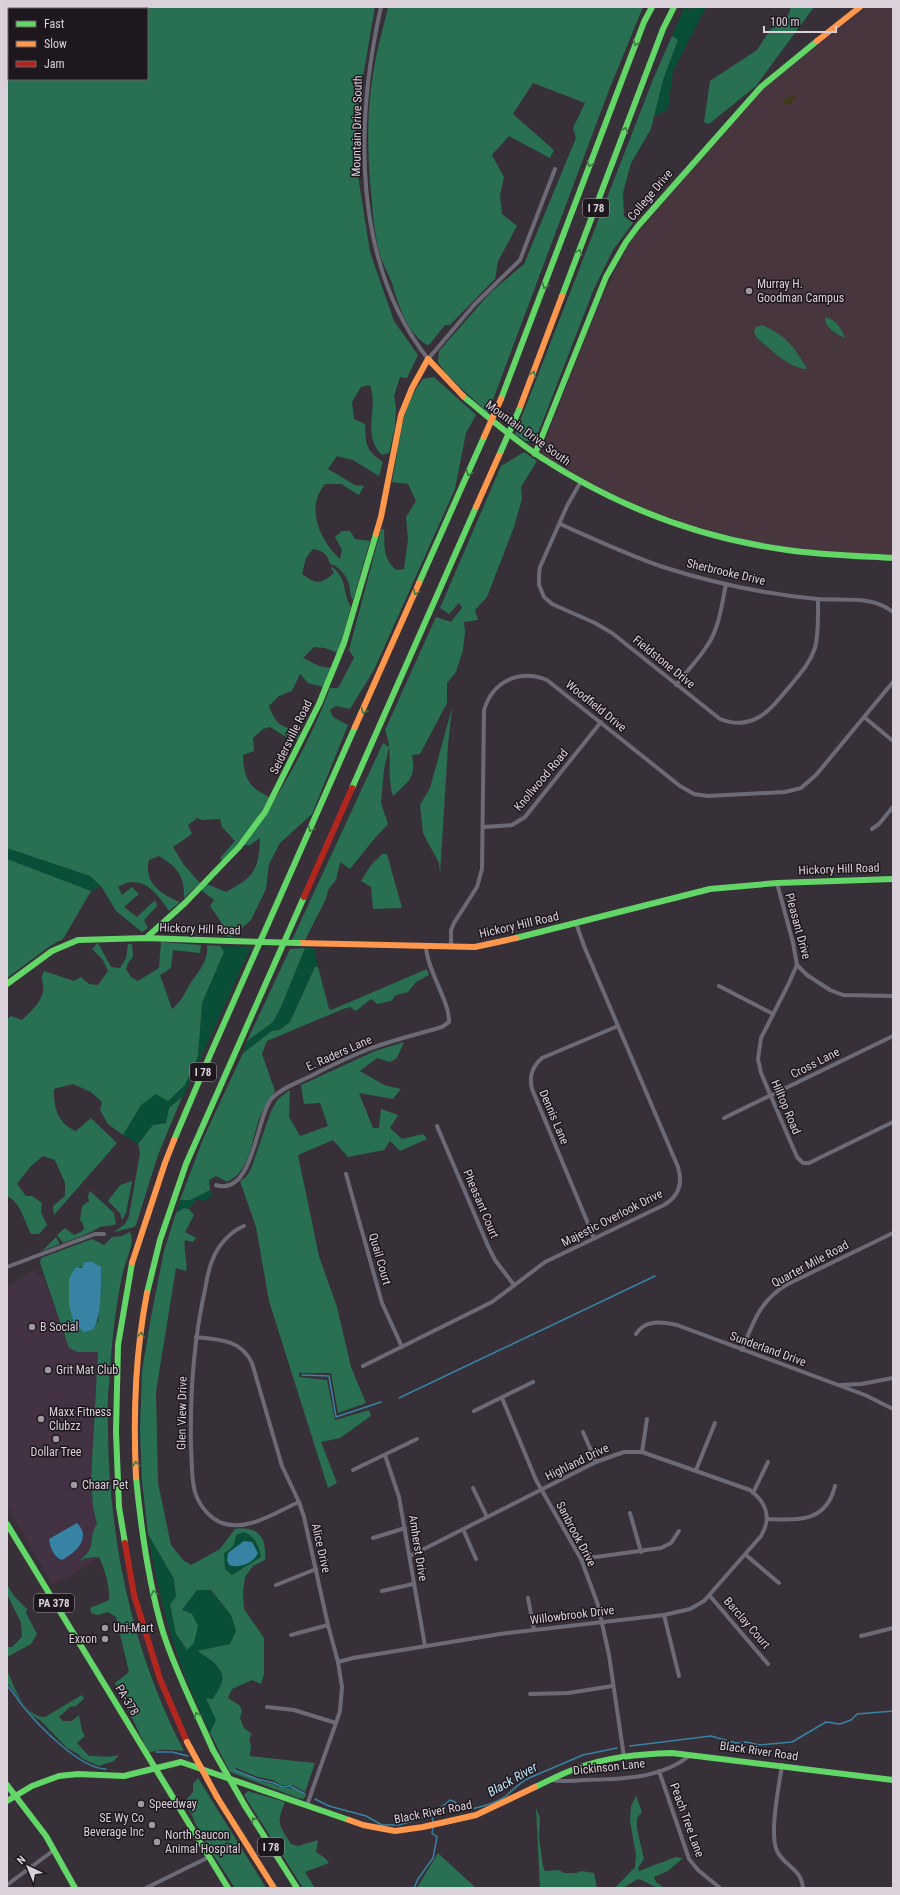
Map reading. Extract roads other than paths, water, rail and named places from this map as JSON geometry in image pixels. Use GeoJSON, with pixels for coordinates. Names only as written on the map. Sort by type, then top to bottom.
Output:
{"type":"FeatureCollection","features":[{"type":"Feature","properties":{"kind":"main road","name":"I 78"},"geometry":{"type":"LineString","coordinates":[[274,1888],[217,1797],[187,1742],[160,1679],[134,1595],[119,1507],[116,1432],[118,1345],[132,1262],[165,1163],[210,1056],[501,399],[644,22],[652,7]]}},
{"type":"Feature","properties":{"kind":"main road","name":"I 78"},"geometry":{"type":"LineString","coordinates":[[297,1888],[245,1806],[214,1750],[181,1681],[166,1636],[149,1573],[138,1505],[134,1431],[140,1343],[153,1266],[167,1215],[186,1164],[519,410],[663,29],[674,7]]}},
{"type":"Feature","properties":{"kind":"main road","name":"College Drive"},"geometry":{"type":"LineString","coordinates":[[535,454],[606,277],[634,231],[761,86],[860,7]]}},
{"type":"Feature","properties":{"kind":"main road","name":"Mountain Drive South"},"geometry":{"type":"LineString","coordinates":[[428,359],[476,409],[505,433],[580,483],[645,513],[701,532],[746,544],[806,552],[893,558]]}},
{"type":"Feature","properties":{"kind":"main road","name":"Seidersville Road"},"geometry":{"type":"LineString","coordinates":[[146,938],[185,904],[239,847],[265,812],[290,765],[319,704],[344,643],[380,517],[401,415],[412,388],[428,359]]}},
{"type":"Feature","properties":{"kind":"main road","name":"Hickory Hill Road"},"geometry":{"type":"LineString","coordinates":[[146,938],[426,947],[475,947],[710,889],[776,883],[893,879]]}},
{"type":"Feature","properties":{"kind":"main road"},"geometry":{"type":"LineString","coordinates":[[7,984],[43,957],[69,943],[86,939],[146,938]]}},
{"type":"Feature","properties":{"kind":"main road","name":"PA-378"},"geometry":{"type":"LineString","coordinates":[[7,1524],[228,1888]]}},
{"type":"Feature","properties":{"kind":"main road","name":"Black River Road"},"geometry":{"type":"LineString","coordinates":[[7,1801],[46,1780],[62,1775],[124,1776],[173,1762],[187,1764],[364,1825],[388,1831],[412,1830],[465,1818],[488,1811],[549,1780],[590,1764],[624,1757],[655,1753],[690,1754],[893,1780]]}},
{"type":"Feature","properties":{"kind":"main road"},"geometry":{"type":"LineString","coordinates":[[7,1785],[54,1850],[75,1888]]}},
{"type":"Feature","properties":{"kind":"street","name":"Mountain Drive South"},"geometry":{"type":"LineString","coordinates":[[381,7],[369,69],[366,105],[366,175],[372,231],[376,253],[394,304],[408,329],[428,359]]}},
{"type":"Feature","properties":{"kind":"street"},"geometry":{"type":"LineString","coordinates":[[428,359],[474,305],[520,260],[555,169]]}},
{"type":"Feature","properties":{"kind":"street","name":"Fieldstone Drive"},"geometry":{"type":"LineString","coordinates":[[580,483],[560,524],[539,574],[540,585],[544,597],[556,606],[604,627],[714,715],[726,721],[745,723],[762,716],[802,671],[811,657],[816,641],[818,599]]}},
{"type":"Feature","properties":{"kind":"street","name":"Sherbrooke Drive"},"geometry":{"type":"LineString","coordinates":[[560,524],[662,566],[726,584],[818,599],[876,603],[893,612]]}},
{"type":"Feature","properties":{"kind":"street"},"geometry":{"type":"LineString","coordinates":[[676,685],[712,638],[720,615],[726,584]]}},
{"type":"Feature","properties":{"kind":"street","name":"Woodfield Drive"},"geometry":{"type":"LineString","coordinates":[[451,947],[451,930],[477,887],[482,869],[484,710],[489,697],[500,685],[518,676],[529,675],[541,677],[552,683],[602,722],[680,786],[694,794],[708,796],[785,792],[801,788],[816,775],[893,682]]}},
{"type":"Feature","properties":{"kind":"street"},"geometry":{"type":"LineString","coordinates":[[864,717],[893,741]]}},
{"type":"Feature","properties":{"kind":"street","name":"Knollwood Road"},"geometry":{"type":"LineString","coordinates":[[483,827],[512,825],[526,816],[602,722]]}},
{"type":"Feature","properties":{"kind":"street"},"geometry":{"type":"LineString","coordinates":[[872,829],[879,824],[893,807]]}},
{"type":"Feature","properties":{"kind":"street","name":"Pleasant Drive"},"geometry":{"type":"LineString","coordinates":[[776,883],[793,943],[797,965],[814,980],[843,995],[893,996]]}},
{"type":"Feature","properties":{"kind":"street","name":"Majestic Overlook Drive"},"geometry":{"type":"LineString","coordinates":[[363,1366],[492,1302],[545,1262],[669,1201],[677,1193],[680,1184],[678,1167],[581,939],[576,923]]}},
{"type":"Feature","properties":{"kind":"street","name":"E. Raders Lane"},"geometry":{"type":"LineString","coordinates":[[216,1185],[228,1185],[241,1176],[249,1162],[265,1112],[271,1099],[279,1092],[368,1050],[442,1027],[449,1022],[448,1012],[429,963],[426,947]]}},
{"type":"Feature","properties":{"kind":"street","name":"Hilltop Road"},"geometry":{"type":"LineString","coordinates":[[797,965],[761,1038],[758,1054],[761,1073],[797,1157],[803,1163],[809,1163],[893,1122]]}},
{"type":"Feature","properties":{"kind":"street"},"geometry":{"type":"LineString","coordinates":[[719,986],[773,1014]]}},
{"type":"Feature","properties":{"kind":"street","name":"Dennis Lane"},"geometry":{"type":"LineString","coordinates":[[594,1238],[532,1089],[530,1077],[534,1068],[542,1058],[618,1026]]}},
{"type":"Feature","properties":{"kind":"street","name":"Cross Lane"},"geometry":{"type":"LineString","coordinates":[[724,1118],[893,1036]]}},
{"type":"Feature","properties":{"kind":"street","name":"Pheasant Court"},"geometry":{"type":"LineString","coordinates":[[437,1126],[488,1246],[495,1260],[514,1285]]}},
{"type":"Feature","properties":{"kind":"street","name":"Quail Court"},"geometry":{"type":"LineString","coordinates":[[346,1174],[382,1303],[402,1347]]}},
{"type":"Feature","properties":{"kind":"street","name":"Glen View Drive"},"geometry":{"type":"LineString","coordinates":[[244,1226],[227,1238],[217,1250],[212,1261],[196,1337],[192,1380],[191,1422],[194,1485],[201,1506],[209,1514],[222,1522],[241,1525],[255,1522],[299,1502]]}},
{"type":"Feature","properties":{"kind":"street","name":"Quarter Mile Road"},"geometry":{"type":"LineString","coordinates":[[742,1350],[757,1314],[774,1293],[788,1284],[893,1233]]}},
{"type":"Feature","properties":{"kind":"street"},"geometry":{"type":"LineString","coordinates":[[7,1267],[95,1234],[104,1234]]}},
{"type":"Feature","properties":{"kind":"street","name":"Sunderland Drive"},"geometry":{"type":"LineString","coordinates":[[636,1334],[640,1327],[646,1324],[658,1322],[670,1324],[869,1396],[893,1409]]}},
{"type":"Feature","properties":{"kind":"street","name":"Alice Drive"},"geometry":{"type":"LineString","coordinates":[[196,1337],[234,1343],[242,1347],[250,1357],[265,1403],[282,1466],[299,1502],[316,1569],[328,1625],[338,1662],[342,1687],[340,1711],[307,1805]]}},
{"type":"Feature","properties":{"kind":"street"},"geometry":{"type":"LineString","coordinates":[[839,1386],[861,1384],[893,1378]]}},
{"type":"Feature","properties":{"kind":"street"},"geometry":{"type":"LineString","coordinates":[[474,1411],[533,1382]]}},
{"type":"Feature","properties":{"kind":"street","name":"Sanbrook Drive"},"geometry":{"type":"LineString","coordinates":[[502,1398],[541,1490],[581,1560],[598,1605],[624,1757]]}},
{"type":"Feature","properties":{"kind":"street"},"geometry":{"type":"LineString","coordinates":[[642,1452],[647,1419]]}},
{"type":"Feature","properties":{"kind":"street"},"geometry":{"type":"LineString","coordinates":[[696,1470],[715,1422]]}},
{"type":"Feature","properties":{"kind":"street"},"geometry":{"type":"LineString","coordinates":[[583,1432],[596,1462]]}},
{"type":"Feature","properties":{"kind":"street"},"geometry":{"type":"LineString","coordinates":[[353,1470],[417,1439]]}},
{"type":"Feature","properties":{"kind":"street","name":"Highland Drive"},"geometry":{"type":"LineString","coordinates":[[410,1556],[596,1462],[624,1452],[642,1452],[696,1470],[753,1492]]}},
{"type":"Feature","properties":{"kind":"street","name":"Amherst Drive"},"geometry":{"type":"LineString","coordinates":[[385,1455],[396,1485],[405,1528],[425,1646]]}},
{"type":"Feature","properties":{"kind":"street"},"geometry":{"type":"LineString","coordinates":[[768,1462],[753,1492],[763,1502],[767,1520],[801,1519],[814,1516],[820,1512],[832,1497],[835,1486]]}},
{"type":"Feature","properties":{"kind":"street"},"geometry":{"type":"LineString","coordinates":[[473,1488],[487,1517]]}},
{"type":"Feature","properties":{"kind":"street"},"geometry":{"type":"LineString","coordinates":[[630,1513],[641,1552]]}},
{"type":"Feature","properties":{"kind":"street","name":"Willowbrook Drive"},"geometry":{"type":"LineString","coordinates":[[338,1662],[353,1658],[425,1646],[534,1630],[664,1615],[690,1609],[710,1596],[746,1555],[762,1536],[767,1520]]}},
{"type":"Feature","properties":{"kind":"street"},"geometry":{"type":"LineString","coordinates":[[373,1538],[405,1528]]}},
{"type":"Feature","properties":{"kind":"street"},"geometry":{"type":"LineString","coordinates":[[463,1530],[476,1559]]}},
{"type":"Feature","properties":{"kind":"street"},"geometry":{"type":"LineString","coordinates":[[581,1560],[661,1548],[667,1546],[679,1531]]}},
{"type":"Feature","properties":{"kind":"street"},"geometry":{"type":"LineString","coordinates":[[746,1555],[779,1583]]}},
{"type":"Feature","properties":{"kind":"street"},"geometry":{"type":"LineString","coordinates":[[276,1585],[316,1569]]}},
{"type":"Feature","properties":{"kind":"street"},"geometry":{"type":"LineString","coordinates":[[382,1591],[414,1584]]}},
{"type":"Feature","properties":{"kind":"street","name":"Barclay Court"},"geometry":{"type":"LineString","coordinates":[[710,1596],[768,1664]]}},
{"type":"Feature","properties":{"kind":"street"},"geometry":{"type":"LineString","coordinates":[[528,1598],[534,1630]]}},
{"type":"Feature","properties":{"kind":"street"},"geometry":{"type":"LineString","coordinates":[[664,1615],[679,1676]]}},
{"type":"Feature","properties":{"kind":"street"},"geometry":{"type":"LineString","coordinates":[[291,1635],[328,1625]]}},
{"type":"Feature","properties":{"kind":"street"},"geometry":{"type":"LineString","coordinates":[[861,1636],[893,1628]]}},
{"type":"Feature","properties":{"kind":"street"},"geometry":{"type":"LineString","coordinates":[[530,1694],[568,1693],[613,1686]]}},
{"type":"Feature","properties":{"kind":"street"},"geometry":{"type":"LineString","coordinates":[[267,1707],[294,1710],[336,1723]]}},
{"type":"Feature","properties":{"kind":"street","name":"Dickinson Lane"},"geometry":{"type":"LineString","coordinates":[[549,1780],[611,1779],[639,1776],[659,1771],[683,1760],[690,1754]]}},
{"type":"Feature","properties":{"kind":"street"},"geometry":{"type":"LineString","coordinates":[[782,1766],[774,1840],[779,1854],[800,1876],[803,1888]]}},
{"type":"Feature","properties":{"kind":"street","name":"Peach Tree Lane"},"geometry":{"type":"LineString","coordinates":[[659,1771],[689,1859],[698,1870],[720,1888]]}},
{"type":"Feature","properties":{"kind":"street"},"geometry":{"type":"LineString","coordinates":[[7,1885],[54,1850]]}},
{"type":"Feature","properties":{"kind":"street"},"geometry":{"type":"LineString","coordinates":[[146,1888],[209,1857]]}},
{"type":"Feature","properties":{"kind":"water"},"geometry":{"type":"Polygon","coordinates":[[[85,1262],[92,1262],[101,1267],[101,1281],[98,1319],[92,1330],[84,1332],[74,1323],[69,1305],[69,1278],[76,1267],[82,1268],[85,1262]]]}},
{"type":"Feature","properties":{"kind":"water"},"geometry":{"type":"Polygon","coordinates":[[[77,1523],[83,1534],[83,1539],[77,1549],[62,1560],[59,1559],[53,1552],[49,1539],[77,1523]]]}},
{"type":"Feature","properties":{"kind":"water"},"geometry":{"type":"Polygon","coordinates":[[[244,1541],[252,1542],[258,1553],[256,1557],[242,1566],[229,1565],[227,1560],[228,1553],[244,1541]]]}},
{"type":"Feature","properties":{"kind":"waterway"},"geometry":{"type":"LineString","coordinates":[[399,1398],[655,1276]]}},
{"type":"Feature","properties":{"kind":"waterway"},"geometry":{"type":"LineString","coordinates":[[302,1375],[329,1376],[336,1417],[381,1402]]}},
{"type":"Feature","properties":{"kind":"waterway"},"geometry":{"type":"LineString","coordinates":[[7,1686],[29,1713],[60,1744],[84,1762],[106,1769]]}},
{"type":"Feature","properties":{"kind":"waterway","name":"Black River"},"geometry":{"type":"LineString","coordinates":[[630,1746],[711,1736],[736,1743],[746,1742],[759,1745],[792,1742],[826,1722],[840,1724],[851,1720],[857,1714],[893,1711]]}},
{"type":"Feature","properties":{"kind":"waterway","name":"Black River"},"geometry":{"type":"LineString","coordinates":[[433,1823],[432,1815],[450,1800],[455,1802],[460,1809],[471,1809],[484,1806],[503,1798],[529,1778],[583,1755],[617,1748]]}},
{"type":"Feature","properties":{"kind":"waterway"},"geometry":{"type":"LineString","coordinates":[[156,1752],[172,1752],[188,1756]]}},
{"type":"Feature","properties":{"kind":"waterway"},"geometry":{"type":"LineString","coordinates":[[234,1770],[282,1787],[290,1786],[305,1794]]}},
{"type":"Feature","properties":{"kind":"waterway"},"geometry":{"type":"LineString","coordinates":[[315,1799],[329,1806],[366,1816],[382,1825],[399,1825],[432,1815]]}},
{"type":"Feature","properties":{"kind":"waterway","name":"Black River"},"geometry":{"type":"LineString","coordinates":[[414,1888],[418,1879],[433,1858],[437,1837],[432,1833],[433,1827]]}},
{"type":"Feature","properties":{"kind":"place","name":"Murray H. Goodman Campus"},"geometry":{"type":"Point","coordinates":[749,291]}},
{"type":"Feature","properties":{"kind":"place","name":"B Social"},"geometry":{"type":"Point","coordinates":[32,1327]}},
{"type":"Feature","properties":{"kind":"place","name":"Grit Mat Club"},"geometry":{"type":"Point","coordinates":[48,1370]}},
{"type":"Feature","properties":{"kind":"place","name":"Maxx Fitness Clubzz"},"geometry":{"type":"Point","coordinates":[41,1419]}},
{"type":"Feature","properties":{"kind":"place","name":"Dollar Tree"},"geometry":{"type":"Point","coordinates":[56,1439]}},
{"type":"Feature","properties":{"kind":"place","name":"Chaar Pet"},"geometry":{"type":"Point","coordinates":[74,1485]}},
{"type":"Feature","properties":{"kind":"place","name":"Uni-Mart"},"geometry":{"type":"Point","coordinates":[105,1628]}},
{"type":"Feature","properties":{"kind":"place","name":"Exxon"},"geometry":{"type":"Point","coordinates":[105,1639]}},
{"type":"Feature","properties":{"kind":"place","name":"Speedway"},"geometry":{"type":"Point","coordinates":[141,1804]}},
{"type":"Feature","properties":{"kind":"place","name":"SE Wy Co Beverage Inc"},"geometry":{"type":"Point","coordinates":[152,1825]}},
{"type":"Feature","properties":{"kind":"place","name":"North Saucon Animal Hospital"},"geometry":{"type":"Point","coordinates":[157,1842]}}]}
